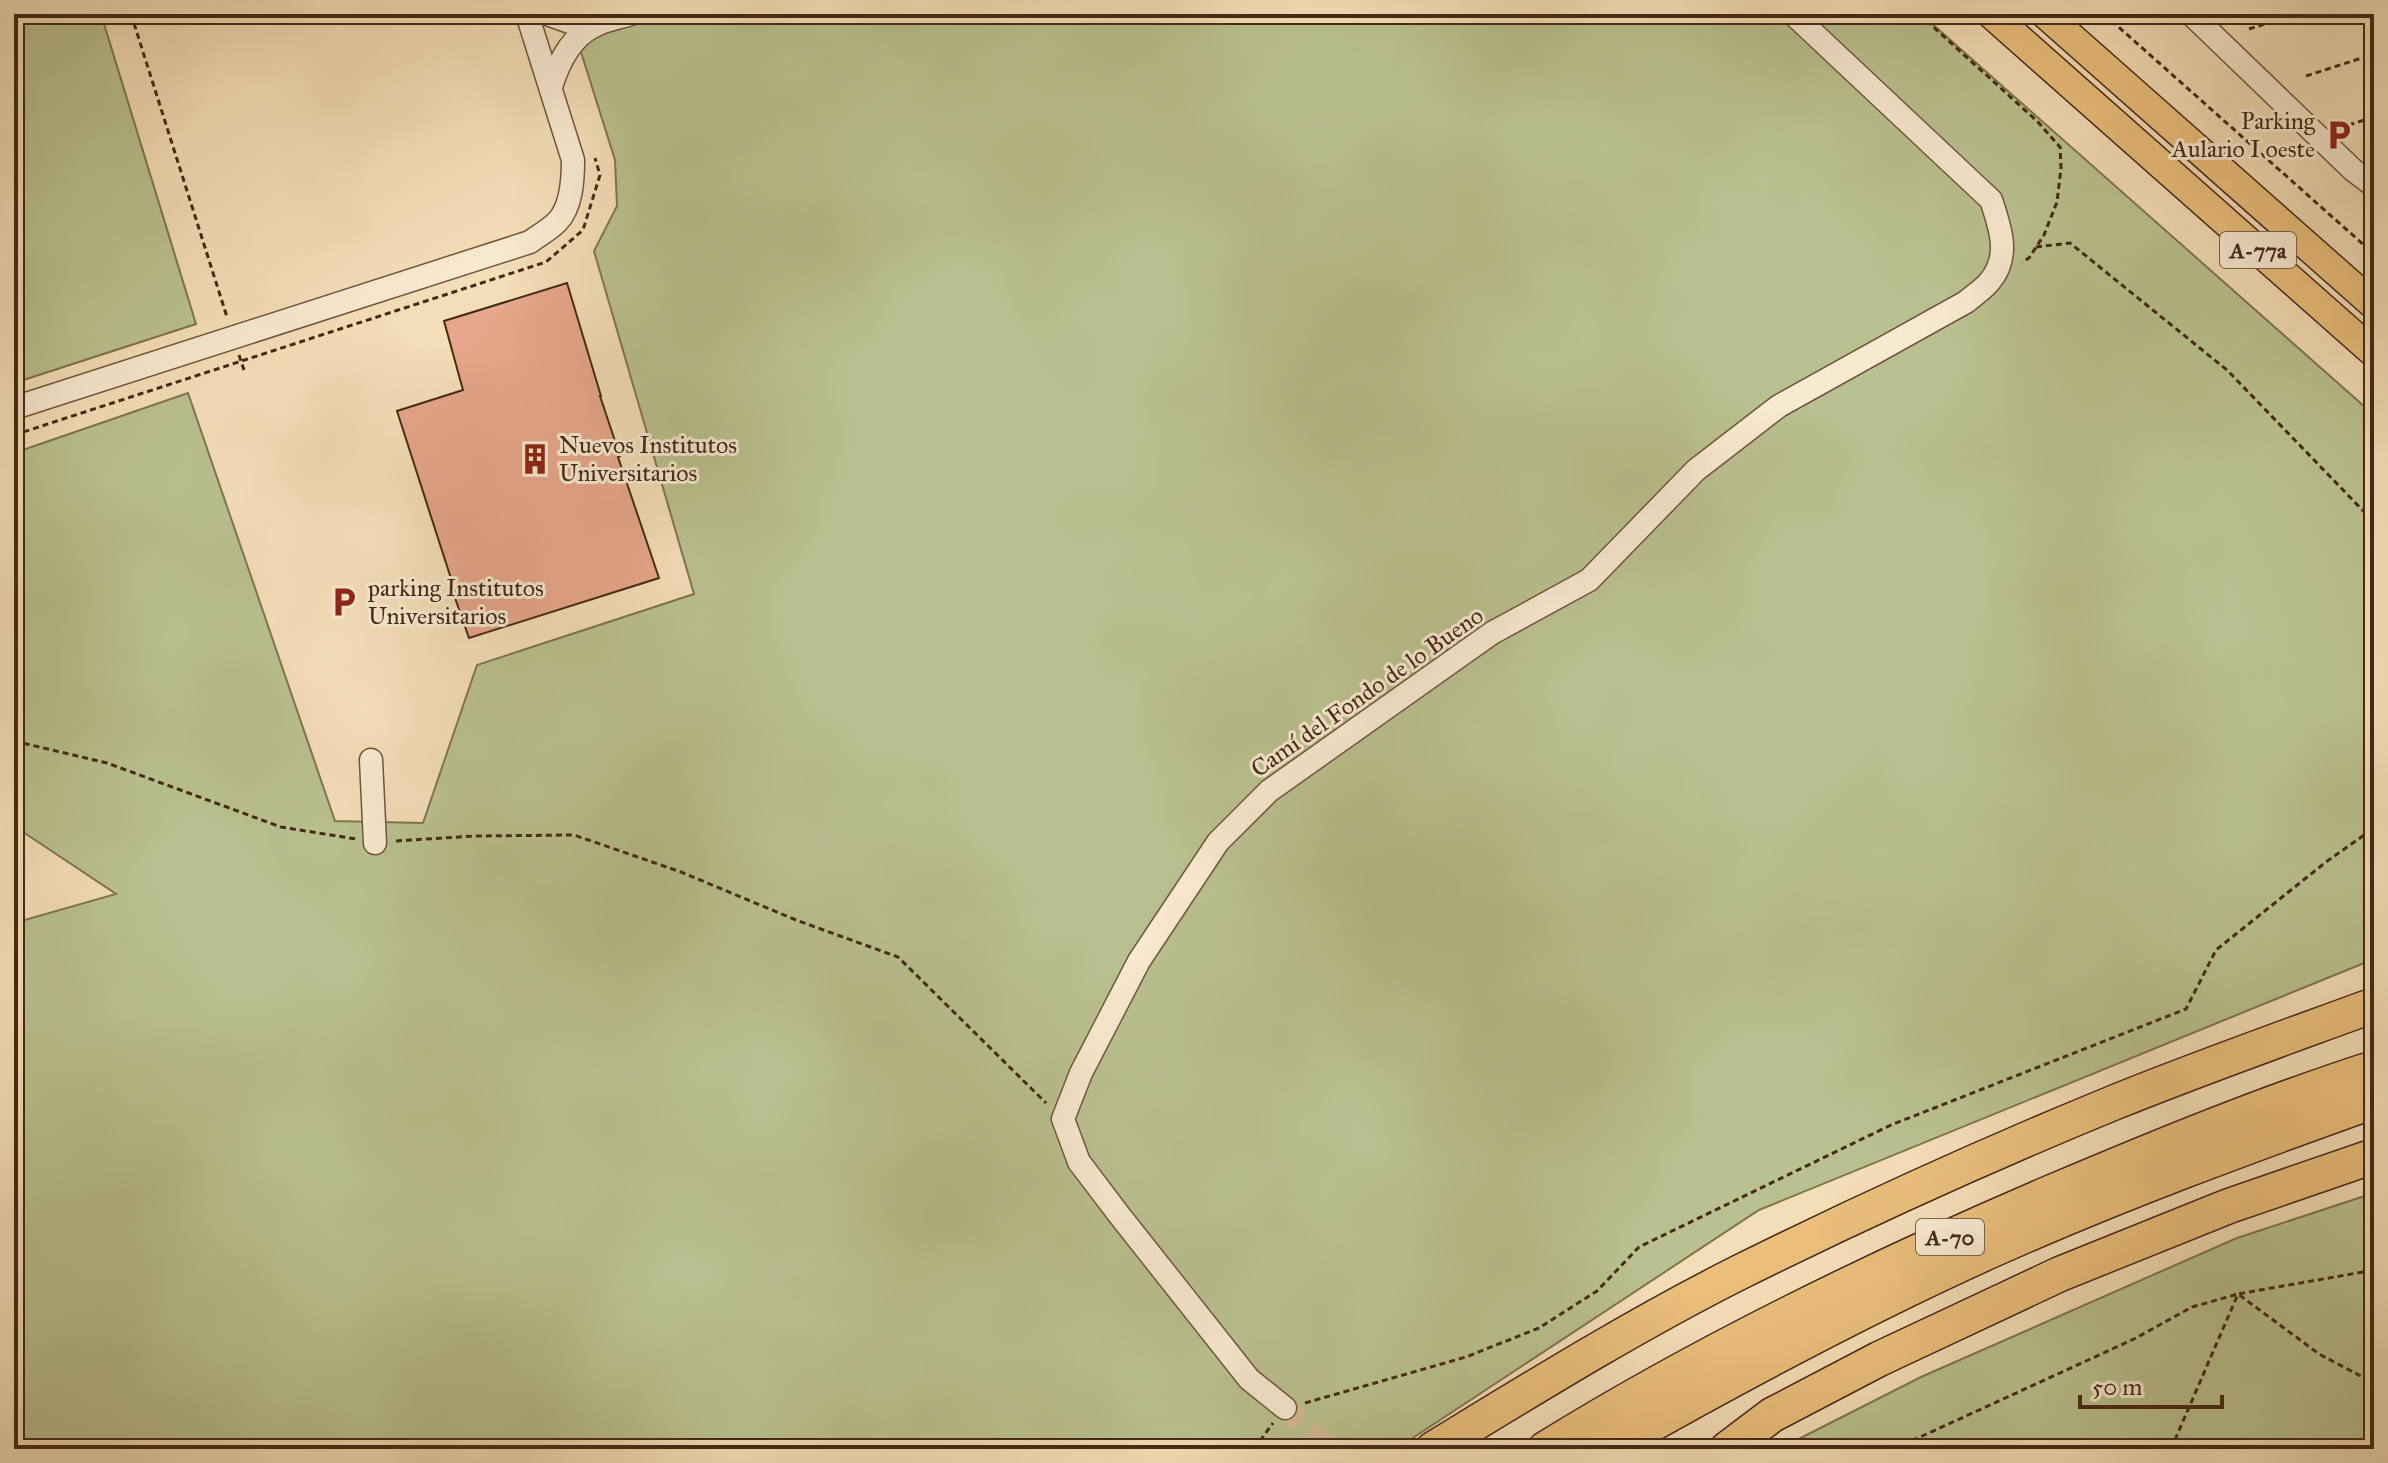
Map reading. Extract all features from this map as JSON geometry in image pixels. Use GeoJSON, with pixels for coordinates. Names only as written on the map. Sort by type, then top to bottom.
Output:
{"type":"FeatureCollection","features":[{"type":"Feature","properties":{"kind":"highway"},"geometry":{"type":"LineString","coordinates":[[1433,1449],[1661,1315],[1852,1217],[2114,1103],[2374,1005]]}},
{"type":"Feature","properties":{"kind":"highway","name":"A-70"},"geometry":{"type":"LineString","coordinates":[[1545,1449],[1746,1337],[1872,1273],[2099,1172],[2267,1105],[2374,1068]]}},
{"type":"Feature","properties":{"kind":"highway","name":"A-70"},"geometry":{"type":"LineString","coordinates":[[1608,1449],[1801,1341],[1987,1252],[2252,1144],[2374,1101]]}},
{"type":"Feature","properties":{"kind":"highway"},"geometry":{"type":"LineString","coordinates":[[1727,1449],[1772,1415],[1866,1366],[2060,1274],[2229,1206],[2374,1156]]}},
{"type":"Feature","properties":{"kind":"main road","name":"A-77a"},"geometry":{"type":"LineString","coordinates":[[1991,14],[2374,353]]}},
{"type":"Feature","properties":{"kind":"main road","name":"A-77a"},"geometry":{"type":"LineString","coordinates":[[2045,14],[2374,305]]}},
{"type":"Feature","properties":{"kind":"street"},"geometry":{"type":"LineString","coordinates":[[14,408],[530,242],[559,220],[568,200],[573,160],[527,14]]}},
{"type":"Feature","properties":{"kind":"street"},"geometry":{"type":"LineString","coordinates":[[547,14],[575,24],[594,26]]}},
{"type":"Feature","properties":{"kind":"street"},"geometry":{"type":"LineString","coordinates":[[551,87],[558,66],[578,38],[594,26],[631,14]]}},
{"type":"Feature","properties":{"kind":"street"},"geometry":{"type":"LineString","coordinates":[[1793,14],[1991,200],[2000,225],[2003,251],[1990,281]]}},
{"type":"Feature","properties":{"kind":"street"},"geometry":{"type":"LineString","coordinates":[[2191,14],[2353,170],[2374,186]]}},
{"type":"Feature","properties":{"kind":"street","name":"Camí del Fondo de lo Bueno"},"geometry":{"type":"LineString","coordinates":[[1063,1119],[1081,1073],[1139,961],[1218,842],[1269,791],[1492,633],[1589,580],[1696,470],[1779,406],[1966,302],[1990,281]]}},
{"type":"Feature","properties":{"kind":"street"},"geometry":{"type":"LineString","coordinates":[[371,760],[375,843]]}},
{"type":"Feature","properties":{"kind":"street"},"geometry":{"type":"LineString","coordinates":[[1063,1119],[1079,1162],[1120,1216],[1249,1379],[1285,1408]]}},
{"type":"Feature","properties":{"kind":"path"},"geometry":{"type":"LineString","coordinates":[[131,14],[244,370]]}},
{"type":"Feature","properties":{"kind":"path"},"geometry":{"type":"LineString","coordinates":[[1919,14],[2037,121],[2060,147],[2057,202],[2044,235],[2029,258],[1990,281]]}},
{"type":"Feature","properties":{"kind":"path"},"geometry":{"type":"LineString","coordinates":[[2104,14],[2374,254]]}},
{"type":"Feature","properties":{"kind":"path"},"geometry":{"type":"LineString","coordinates":[[2249,29],[2296,14]]}},
{"type":"Feature","properties":{"kind":"path"},"geometry":{"type":"LineString","coordinates":[[2306,76],[2374,54]]}},
{"type":"Feature","properties":{"kind":"path"},"geometry":{"type":"LineString","coordinates":[[2329,131],[2374,117]]}},
{"type":"Feature","properties":{"kind":"path"},"geometry":{"type":"LineString","coordinates":[[2365,246],[2374,237]]}},
{"type":"Feature","properties":{"kind":"path"},"geometry":{"type":"LineString","coordinates":[[2036,247],[2070,243],[2203,350],[2227,370],[2374,522]]}},
{"type":"Feature","properties":{"kind":"path"},"geometry":{"type":"LineString","coordinates":[[14,741],[107,763],[281,827],[375,843],[475,836],[574,835],[681,872],[796,920],[898,957],[1063,1119]]}},
{"type":"Feature","properties":{"kind":"path"},"geometry":{"type":"LineString","coordinates":[[1254,1449],[1285,1408],[1466,1357],[1539,1328],[1597,1291],[1639,1247],[1891,1125],[2186,1009],[2216,950],[2326,862],[2374,828]]}},
{"type":"Feature","properties":{"kind":"path"},"geometry":{"type":"LineString","coordinates":[[1894,1449],[2134,1339],[2192,1307],[2238,1294],[2374,1270]]}},
{"type":"Feature","properties":{"kind":"path"},"geometry":{"type":"LineString","coordinates":[[2238,1294],[2319,1354],[2374,1383]]}},
{"type":"Feature","properties":{"kind":"path"},"geometry":{"type":"LineString","coordinates":[[2171,1449],[2238,1294]]}},
{"type":"Feature","properties":{"kind":"green space"},"geometry":{"type":"Polygon","coordinates":[[[14,14],[101,14],[196,324],[14,383],[14,14]]]}},
{"type":"Feature","properties":{"kind":"green space"},"geometry":{"type":"Polygon","coordinates":[[[569,14],[1921,14],[2374,415],[2374,959],[1759,1210],[1396,1449],[14,1449],[14,923],[116,894],[14,826],[14,453],[188,393],[335,821],[423,823],[477,665],[694,594],[594,251],[617,206],[615,160],[569,14]]]}},
{"type":"Feature","properties":{"kind":"green space"},"geometry":{"type":"Polygon","coordinates":[[[2374,1193],[2374,1449],[1779,1449],[1921,1377],[2237,1238],[2374,1193]]]}},
{"type":"Feature","properties":{"kind":"building","name":"Nuevos Institutos Universitarios"},"geometry":{"type":"Polygon","coordinates":[[[567,283],[618,457],[659,578],[469,638],[397,411],[463,390],[444,321],[567,283]]]}},
{"type":"Feature","properties":{"kind":"tunnel"},"geometry":{"type":"LineString","coordinates":[[1285,1408],[1330,1449]]}},
{"type":"Feature","properties":{"kind":"place","name":"Parking Aulario I oeste"},"geometry":{"type":"Point","coordinates":[2339,135]}},
{"type":"Feature","properties":{"kind":"place","name":"Nuevos Institutos Universitarios"},"geometry":{"type":"Point","coordinates":[535,459]}},
{"type":"Feature","properties":{"kind":"place","name":"parking Institutos Universitarios"},"geometry":{"type":"Point","coordinates":[344,602]}}]}
